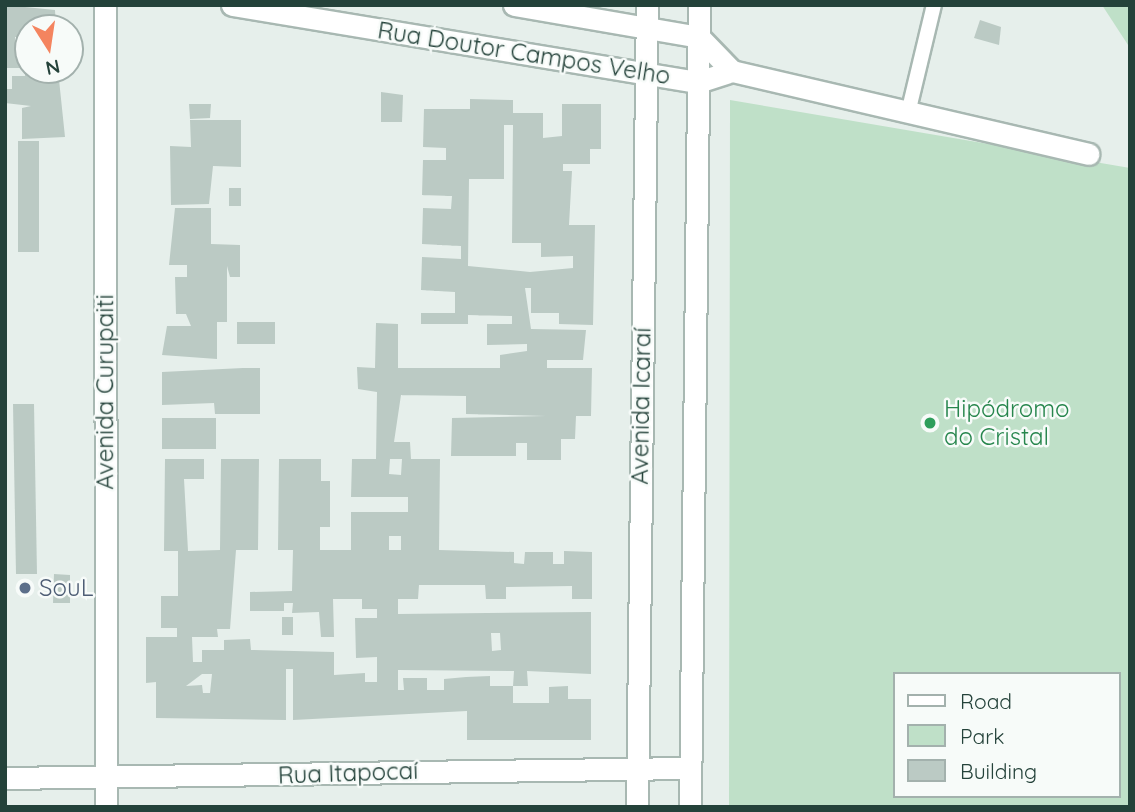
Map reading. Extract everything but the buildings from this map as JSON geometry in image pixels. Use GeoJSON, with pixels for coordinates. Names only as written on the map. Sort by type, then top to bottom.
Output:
{"type":"FeatureCollection","features":[{"type":"Feature","properties":{"kind":"main road","name":"Avenida Curupaiti"},"geometry":{"type":"LineString","coordinates":[[105,5],[106,807]]}},
{"type":"Feature","properties":{"kind":"main road","name":"Rua Doutor Campos Velho"},"geometry":{"type":"LineString","coordinates":[[232,5],[698,82],[732,71],[699,37],[514,5]]}},
{"type":"Feature","properties":{"kind":"main road","name":"Avenida Icaraí"},"geometry":{"type":"LineString","coordinates":[[637,807],[647,5]]}},
{"type":"Feature","properties":{"kind":"main road"},"geometry":{"type":"LineString","coordinates":[[690,807],[699,5]]}},
{"type":"Feature","properties":{"kind":"main road"},"geometry":{"type":"LineString","coordinates":[[732,71],[1088,154]]}},
{"type":"Feature","properties":{"kind":"main road","name":"Rua Itapocaí"},"geometry":{"type":"LineString","coordinates":[[5,778],[105,780],[637,765],[690,768]]}},
{"type":"Feature","properties":{"kind":"lane"},"geometry":{"type":"LineString","coordinates":[[908,113],[933,5]]}},
{"type":"Feature","properties":{"kind":"green space"},"geometry":{"type":"Polygon","coordinates":[[[1102,5],[1130,5],[1130,48],[1102,5]]]}},
{"type":"Feature","properties":{"kind":"green space","name":"Hipódromo do Cristal"},"geometry":{"type":"Polygon","coordinates":[[[730,100],[1130,168],[1130,807],[729,807],[730,100]]]}},
{"type":"Feature","properties":{"kind":"place","name":"Hipódromo do Cristal"},"geometry":{"type":"Point","coordinates":[930,423]}},
{"type":"Feature","properties":{"kind":"place","name":"SouL"},"geometry":{"type":"Point","coordinates":[25,588]}}]}
